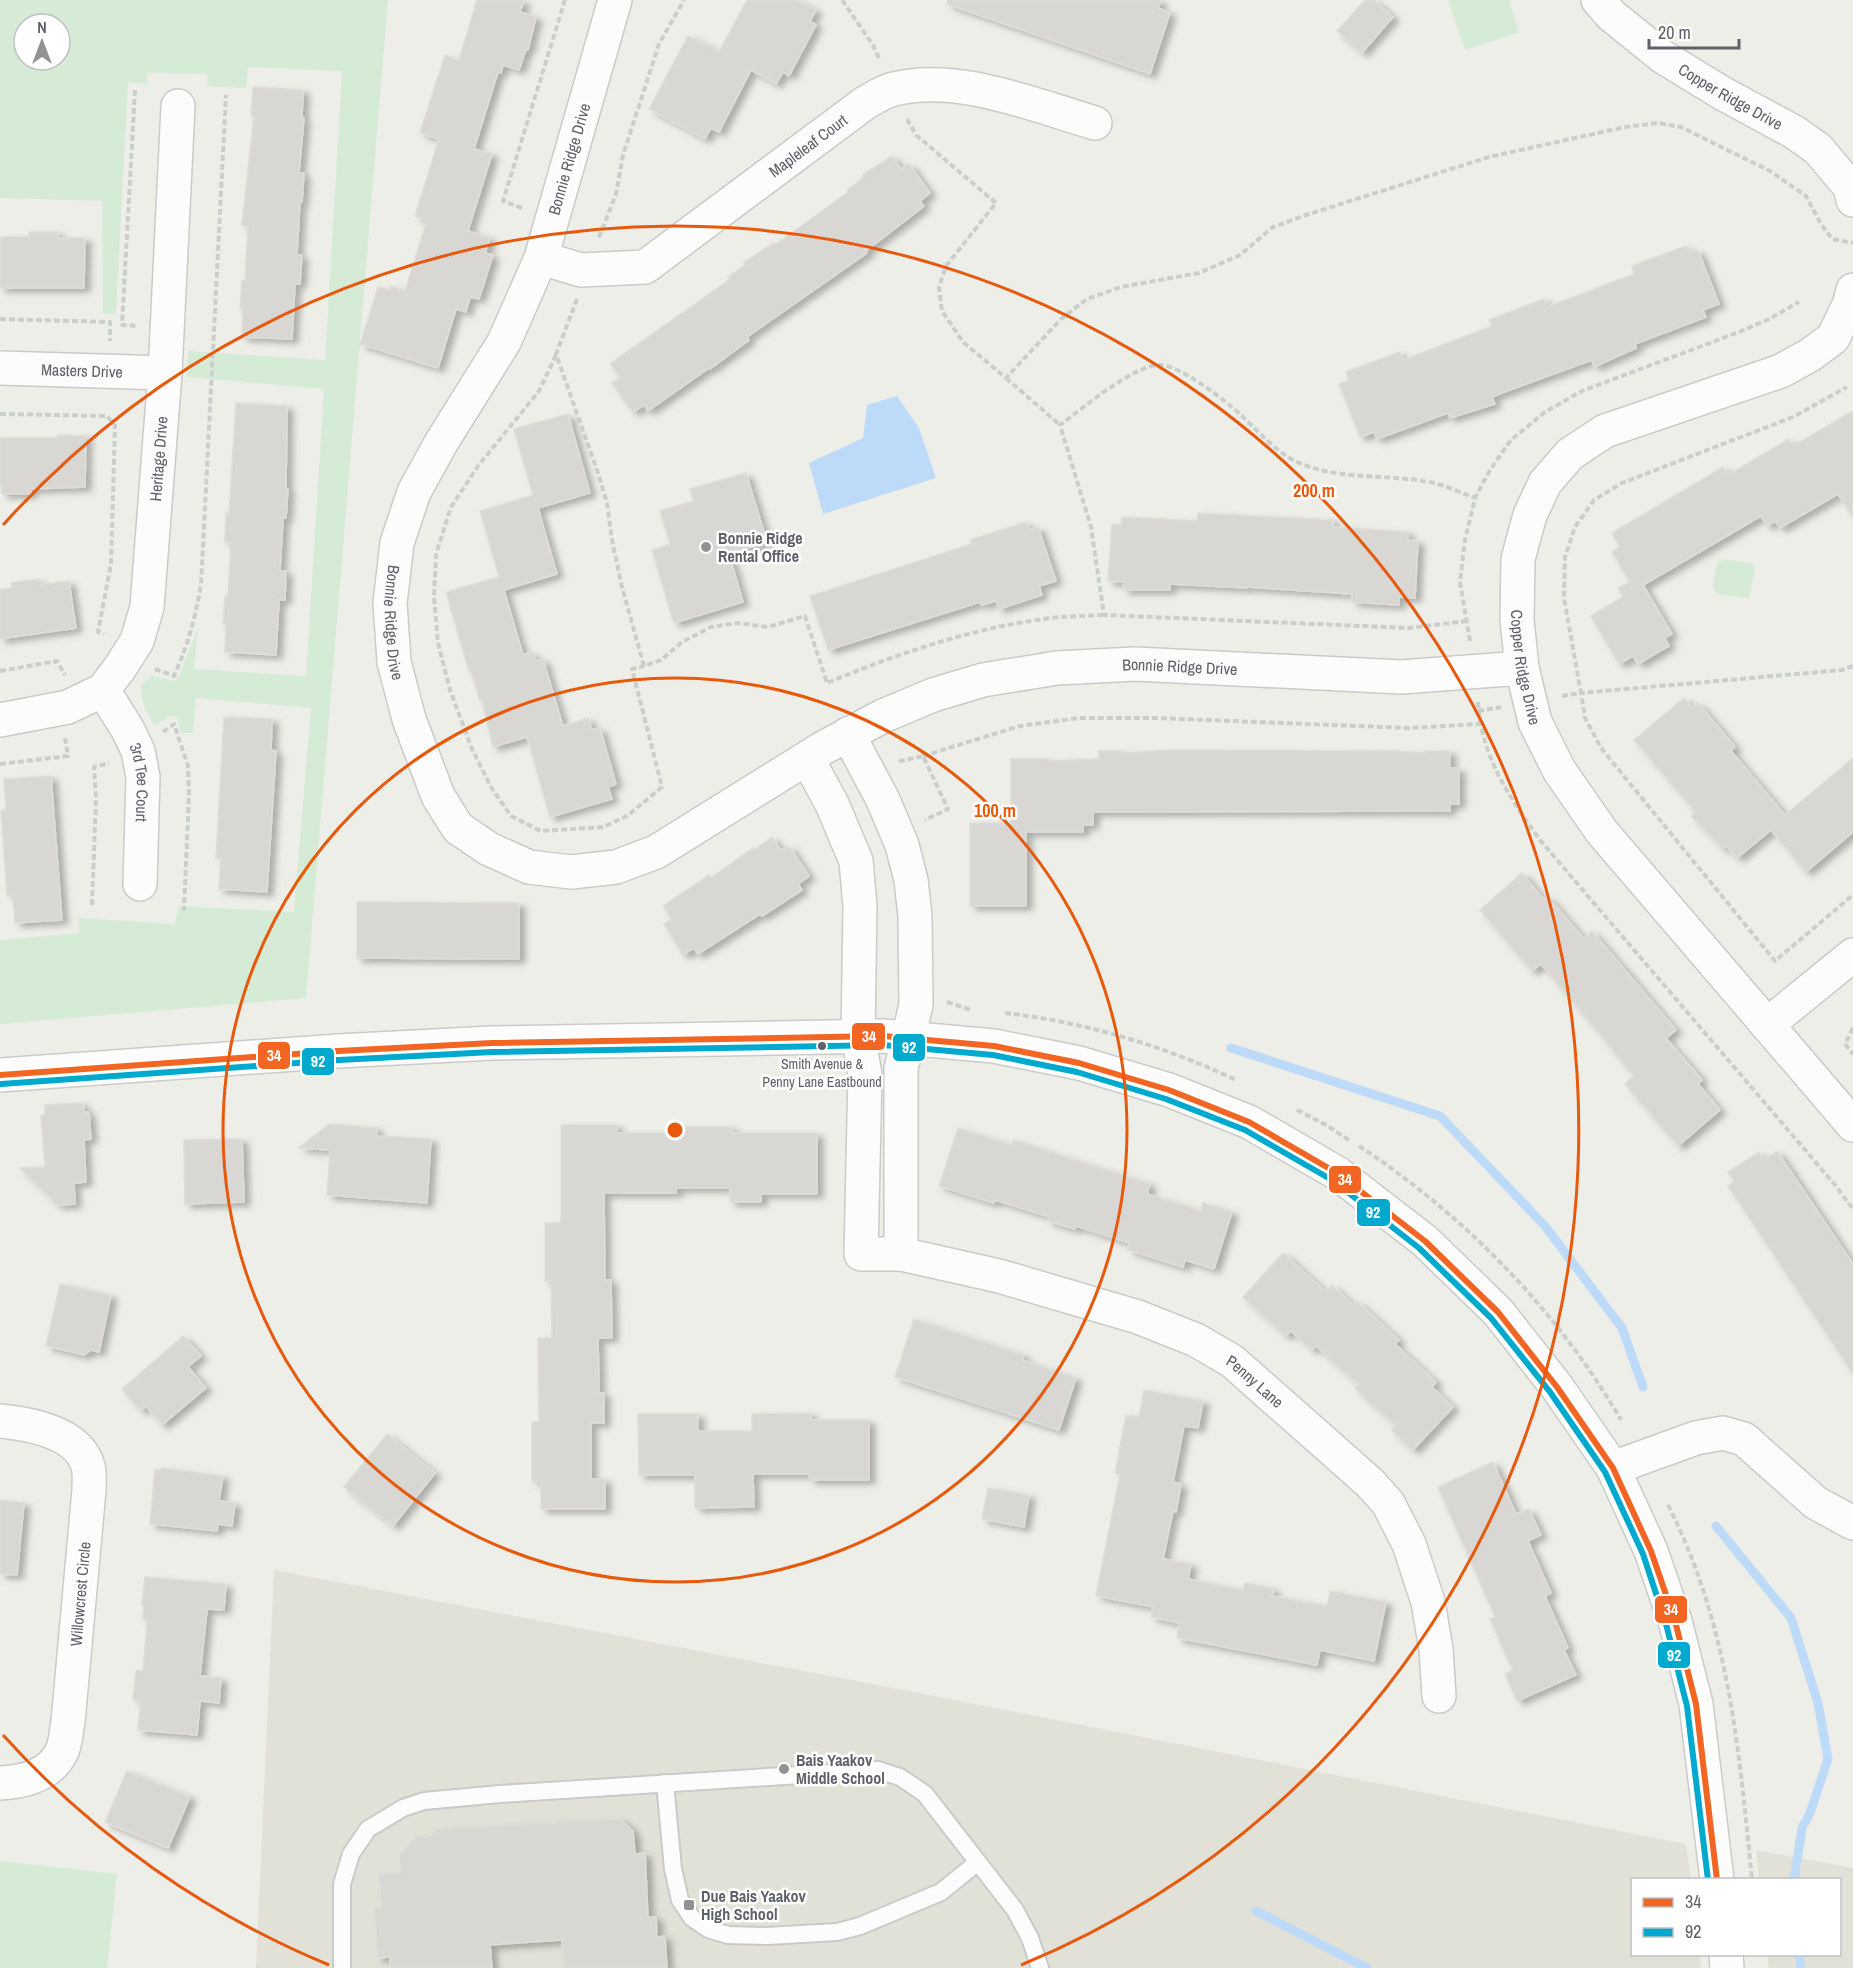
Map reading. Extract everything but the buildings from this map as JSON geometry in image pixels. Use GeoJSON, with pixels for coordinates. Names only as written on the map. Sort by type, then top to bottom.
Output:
{"type":"FeatureCollection","features":[{"type":"Feature","properties":{"kind":"street","name":"Bonnie Ridge Drive"},"geometry":{"type":"LineString","coordinates":[[627,0],[611,13],[541,258],[504,342],[441,443],[414,492],[397,543],[390,603],[394,662],[409,719],[438,796],[458,828],[489,849],[529,867],[571,872],[616,867],[656,852],[807,758],[883,716],[933,695],[983,680],[1057,668],[1135,664],[1401,677],[1522,668]]}},
{"type":"Feature","properties":{"kind":"street","name":"Copper Ridge Drive"},"geometry":{"type":"LineString","coordinates":[[1598,0],[1611,15],[1663,57],[1722,93],[1794,132],[1818,150],[1850,187],[1853,200]]}},
{"type":"Feature","properties":{"kind":"street","name":"Mapleleaf Court"},"geometry":{"type":"LineString","coordinates":[[541,258],[581,270],[645,267],[865,103],[891,89],[919,84],[947,84],[979,89],[1095,123]]}},
{"type":"Feature","properties":{"kind":"street","name":"Heritage Drive"},"geometry":{"type":"LineString","coordinates":[[0,720],[68,707],[103,690],[137,641],[147,607],[165,373],[178,106]]}},
{"type":"Feature","properties":{"kind":"street","name":"Copper Ridge Drive"},"geometry":{"type":"LineString","coordinates":[[1853,290],[1850,304],[1833,338],[1810,355],[1781,371],[1605,431],[1570,454],[1545,483],[1530,515],[1518,559],[1517,620],[1522,668],[1535,722],[1559,770],[1602,832],[1853,1125]]}},
{"type":"Feature","properties":{"kind":"street","name":"Masters Drive"},"geometry":{"type":"LineString","coordinates":[[0,368],[165,373]]}},
{"type":"Feature","properties":{"kind":"street","name":"3rd Tee Court"},"geometry":{"type":"LineString","coordinates":[[103,690],[138,751],[143,777],[140,884]]}},
{"type":"Feature","properties":{"kind":"street"},"geometry":{"type":"LineString","coordinates":[[848,735],[883,800],[903,845],[911,880],[915,916],[916,1005],[901,1069],[901,1254]]}},
{"type":"Feature","properties":{"kind":"street"},"geometry":{"type":"LineString","coordinates":[[807,758],[832,804],[856,861],[860,906],[858,1036]]}},
{"type":"Feature","properties":{"kind":"street"},"geometry":{"type":"LineString","coordinates":[[1767,1026],[1853,955]]}},
{"type":"Feature","properties":{"kind":"street"},"geometry":{"type":"LineString","coordinates":[[0,1075],[469,1044],[858,1036],[908,1038],[1005,1048],[1079,1063],[1169,1090],[1249,1122],[1337,1173],[1425,1241],[1498,1312],[1557,1387],[1628,1462],[1651,1551],[1675,1621],[1696,1704],[1717,1878]]}},
{"type":"Feature","properties":{"kind":"street","name":"Penny Lane"},"geometry":{"type":"LineString","coordinates":[[858,1036],[865,1074],[861,1254],[901,1254],[999,1276],[1138,1317],[1196,1340],[1232,1361],[1370,1483],[1388,1503],[1409,1544],[1428,1602],[1436,1649],[1439,1696]]}},
{"type":"Feature","properties":{"kind":"street","name":"Willowcrest Circle"},"geometry":{"type":"LineString","coordinates":[[0,1421],[31,1424],[54,1433],[76,1446],[88,1466],[89,1490],[68,1722],[62,1751],[49,1768],[27,1781],[0,1784]]}},
{"type":"Feature","properties":{"kind":"street"},"geometry":{"type":"LineString","coordinates":[[1628,1462],[1696,1438],[1723,1433],[1744,1439],[1816,1503],[1853,1522]]}},
{"type":"Feature","properties":{"kind":"lane"},"geometry":{"type":"LineString","coordinates":[[342,1968],[342,1884],[351,1854],[368,1829],[402,1808],[424,1801],[878,1770],[900,1777],[926,1794],[1015,1910],[1030,1938],[1040,1968]]}},
{"type":"Feature","properties":{"kind":"lane"},"geometry":{"type":"LineString","coordinates":[[664,1783],[673,1869],[680,1900],[692,1918],[708,1929],[728,1935],[767,1936],[837,1932],[860,1926],[941,1892],[978,1862]]}},
{"type":"Feature","properties":{"kind":"path"},"geometry":{"type":"LineString","coordinates":[[528,210],[503,201],[565,0]]}},
{"type":"Feature","properties":{"kind":"path"},"geometry":{"type":"LineString","coordinates":[[684,0],[659,44],[623,155],[615,194],[600,235],[582,248],[581,288],[572,318],[556,354],[539,391],[478,466],[451,507],[436,554],[434,597],[438,643],[450,690],[472,749],[491,787],[511,816],[541,831],[603,827],[627,816],[662,787],[632,669],[661,660],[682,642],[711,627],[738,623],[768,627],[805,616],[827,683],[876,662],[927,645],[1044,619],[1104,615],[1409,628],[1467,621]]}},
{"type":"Feature","properties":{"kind":"path"},"geometry":{"type":"LineString","coordinates":[[842,0],[873,45],[891,89],[916,135],[996,203],[946,266],[939,287],[942,311],[963,342],[1060,425],[1091,527],[1104,615]]}},
{"type":"Feature","properties":{"kind":"path"},"geometry":{"type":"LineString","coordinates":[[135,90],[122,325],[147,327]]}},
{"type":"Feature","properties":{"kind":"path"},"geometry":{"type":"LineString","coordinates":[[151,668],[174,676],[186,651],[195,622],[201,585],[226,95]]}},
{"type":"Feature","properties":{"kind":"path"},"geometry":{"type":"LineString","coordinates":[[1006,378],[1060,320],[1088,300],[1121,287],[1199,273],[1240,255],[1273,227],[1489,156],[1625,127],[1658,123],[1681,127],[1770,171],[1806,196],[1832,239],[1853,243]]}},
{"type":"Feature","properties":{"kind":"path"},"geometry":{"type":"LineString","coordinates":[[1799,302],[1769,319],[1738,332],[1582,391],[1545,412],[1511,441],[1490,470],[1475,498],[1465,540],[1460,582],[1475,672],[1479,724],[1491,762],[1510,797],[1539,840],[1835,1185],[1853,1209]]}},
{"type":"Feature","properties":{"kind":"path"},"geometry":{"type":"LineString","coordinates":[[0,320],[110,322],[110,347]]}},
{"type":"Feature","properties":{"kind":"path"},"geometry":{"type":"LineString","coordinates":[[556,354],[607,503],[622,588],[644,666]]}},
{"type":"Feature","properties":{"kind":"path"},"geometry":{"type":"LineString","coordinates":[[1060,425],[1124,378],[1147,367],[1162,365],[1179,372],[1222,397],[1270,442],[1296,461],[1326,473],[1426,481],[1475,498]]}},
{"type":"Feature","properties":{"kind":"path"},"geometry":{"type":"LineString","coordinates":[[1847,387],[1793,417],[1622,483],[1594,500],[1575,527],[1565,557],[1564,598],[1586,718],[1601,748],[1775,961],[1853,895]]}},
{"type":"Feature","properties":{"kind":"path"},"geometry":{"type":"LineString","coordinates":[[0,414],[106,416],[115,425],[111,564],[98,632],[107,636]]}},
{"type":"Feature","properties":{"kind":"path"},"geometry":{"type":"LineString","coordinates":[[0,671],[57,661],[69,683]]}},
{"type":"Feature","properties":{"kind":"path"},"geometry":{"type":"LineString","coordinates":[[1478,711],[1581,693],[1842,670],[1853,666]]}},
{"type":"Feature","properties":{"kind":"path"},"geometry":{"type":"LineString","coordinates":[[923,756],[1020,726],[1078,718],[1155,718],[1409,728],[1479,724]]}},
{"type":"Feature","properties":{"kind":"path"},"geometry":{"type":"LineString","coordinates":[[155,738],[174,724],[188,766],[184,911]]}},
{"type":"Feature","properties":{"kind":"path"},"geometry":{"type":"LineString","coordinates":[[0,764],[68,756],[64,731]]}},
{"type":"Feature","properties":{"kind":"path"},"geometry":{"type":"LineString","coordinates":[[92,904],[96,799],[94,767],[113,762]]}},
{"type":"Feature","properties":{"kind":"path"},"geometry":{"type":"LineString","coordinates":[[942,1000],[968,1010],[980,1011]]}},
{"type":"Feature","properties":{"kind":"path"},"geometry":{"type":"LineString","coordinates":[[1003,1013],[1071,1025],[1133,1040],[1194,1060],[1245,1084]]}},
{"type":"Feature","properties":{"kind":"path"},"geometry":{"type":"LineString","coordinates":[[1853,1028],[1845,1044],[1853,1054]]}},
{"type":"Feature","properties":{"kind":"path"},"geometry":{"type":"LineString","coordinates":[[1297,1110],[1328,1126],[1391,1167],[1451,1216],[1509,1271],[1556,1325],[1601,1385],[1628,1462],[1683,1534],[1709,1604],[1725,1668],[1738,1743],[1752,1878]]}},
{"type":"Feature","properties":{"kind":"shaded area","name":"Bais Yaakov Middle School"},"geometry":{"type":"Polygon","coordinates":[[[274,1570],[919,1693],[1686,1844],[1691,1878],[1631,1878],[1631,1956],[1700,1956],[1701,1968],[256,1968],[274,1570]]]}},
{"type":"Feature","properties":{"kind":"shaded area"},"geometry":{"type":"Polygon","coordinates":[[[1756,1850],[1853,1868],[1853,1968],[1769,1968],[1767,1956],[1841,1956],[1841,1878],[1759,1878],[1756,1850]]]}},
{"type":"Feature","properties":{"kind":"green space"},"geometry":{"type":"Polygon","coordinates":[[[0,0],[388,0],[306,998],[0,1024],[0,940],[79,933],[78,918],[175,924],[179,906],[294,912],[311,708],[196,698],[193,733],[181,733],[178,718],[170,716],[156,725],[144,706],[141,685],[153,675],[173,681],[179,676],[198,627],[194,669],[306,676],[324,389],[187,377],[188,351],[325,360],[342,71],[248,67],[246,88],[207,86],[207,74],[148,73],[147,84],[128,82],[116,314],[103,314],[102,201],[0,198],[0,0]]]}},
{"type":"Feature","properties":{"kind":"green space"},"geometry":{"type":"Polygon","coordinates":[[[1448,0],[1509,0],[1519,32],[1465,50],[1448,0]]]}},
{"type":"Feature","properties":{"kind":"green space"},"geometry":{"type":"Polygon","coordinates":[[[1723,559],[1752,563],[1755,569],[1749,598],[1717,594],[1713,586],[1717,563],[1723,559]]]}},
{"type":"Feature","properties":{"kind":"green space"},"geometry":{"type":"Polygon","coordinates":[[[0,1861],[117,1874],[107,1968],[0,1968],[0,1861]]]}},
{"type":"Feature","properties":{"kind":"water"},"geometry":{"type":"Polygon","coordinates":[[[897,396],[919,428],[936,478],[823,514],[809,463],[863,438],[867,405],[897,396]]]}},
{"type":"Feature","properties":{"kind":"waterway"},"geometry":{"type":"LineString","coordinates":[[1231,1048],[1440,1116],[1545,1226],[1622,1328],[1643,1387]]}},
{"type":"Feature","properties":{"kind":"waterway"},"geometry":{"type":"LineString","coordinates":[[1716,1526],[1791,1618],[1818,1703],[1828,1759],[1810,1813],[1802,1828],[1794,1878]]}},
{"type":"Feature","properties":{"kind":"waterway"},"geometry":{"type":"LineString","coordinates":[[1256,1911],[1367,1968]]}},
{"type":"Feature","properties":{"kind":"waterway"},"geometry":{"type":"LineString","coordinates":[[1799,1956],[1801,1968]]}},
{"type":"Feature","properties":{"kind":"transit line","name":"34"},"geometry":{"type":"LineString","coordinates":[[0,1075],[338,1051],[492,1043],[883,1036],[994,1046],[1079,1063],[1169,1090],[1249,1122],[1337,1173],[1425,1241],[1498,1312],[1557,1387],[1613,1468],[1651,1551],[1675,1621],[1696,1704],[1717,1878]]}},
{"type":"Feature","properties":{"kind":"transit line","name":"92"},"geometry":{"type":"LineString","coordinates":[[1,1084],[339,1060],[492,1052],[883,1045],[993,1055],[1077,1072],[1166,1099],[1245,1130],[1332,1180],[1419,1248],[1491,1318],[1550,1392],[1605,1472],[1643,1554],[1666,1624],[1687,1706],[1708,1878]]}},
{"type":"Feature","properties":{"kind":"place","name":"Bonnie Ridge Rental Office"},"geometry":{"type":"Point","coordinates":[706,547]}},
{"type":"Feature","properties":{"kind":"place","name":"Smith Avenue & Penny Lane Eastbound"},"geometry":{"type":"Point","coordinates":[822,1046]}},
{"type":"Feature","properties":{"kind":"place","name":"Bais Yaakov Middle School"},"geometry":{"type":"Point","coordinates":[784,1769]}},
{"type":"Feature","properties":{"kind":"place","name":"Due Bais Yaakov High School"},"geometry":{"type":"Point","coordinates":[689,1905]}}]}
